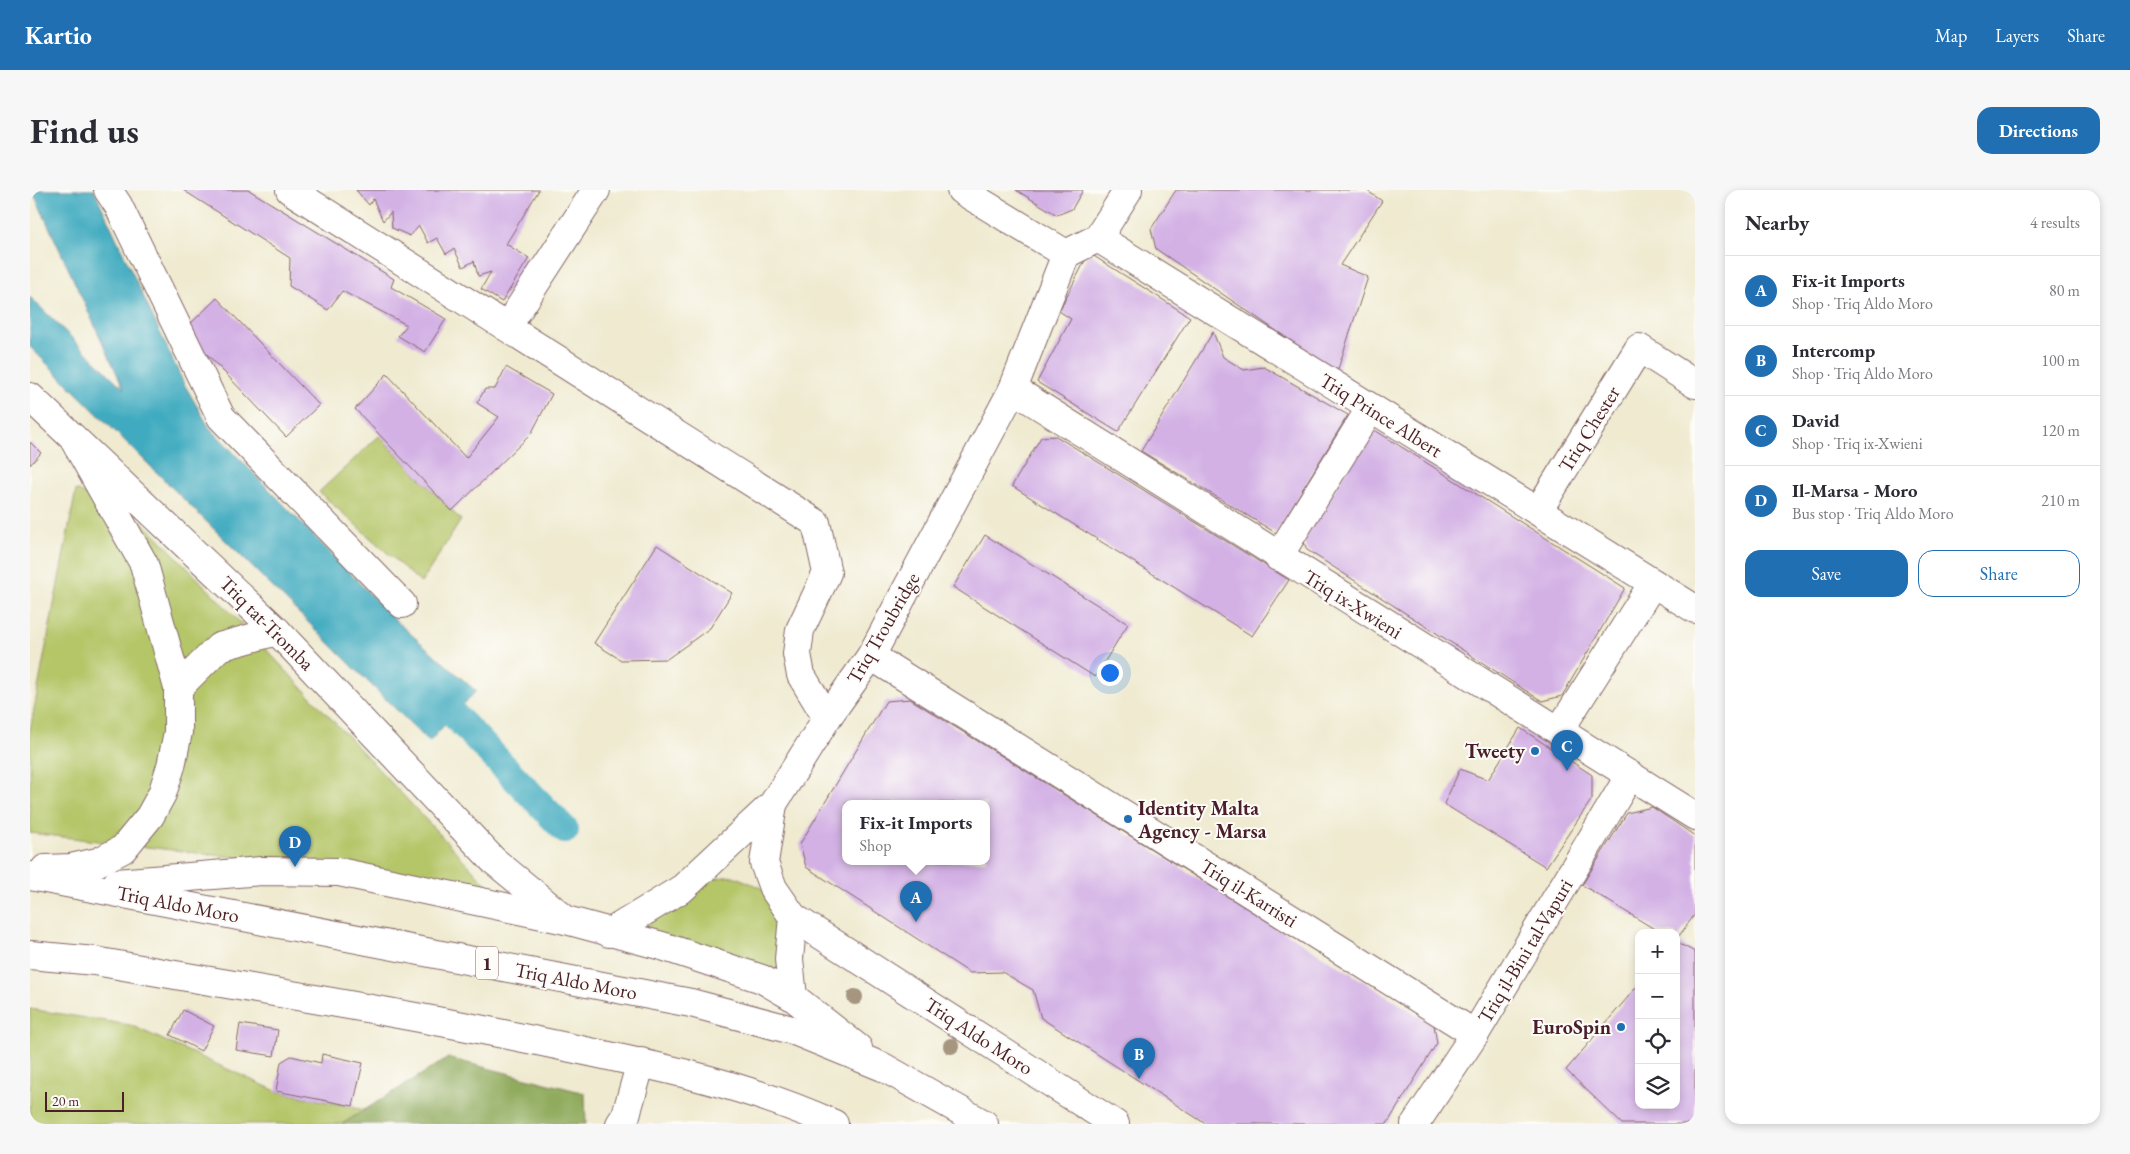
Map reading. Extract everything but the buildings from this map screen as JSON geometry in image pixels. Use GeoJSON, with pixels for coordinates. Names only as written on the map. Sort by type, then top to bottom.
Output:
{"type":"FeatureCollection","features":[{"type":"Feature","properties":{"kind":"main road"},"geometry":{"type":"LineString","coordinates":[[108,190],[118,205],[221,417],[402,604]]}},
{"type":"Feature","properties":{"kind":"main road"},"geometry":{"type":"LineString","coordinates":[[290,190],[816,523],[827,573],[800,630],[797,654],[801,675],[827,718]]}},
{"type":"Feature","properties":{"kind":"main road"},"geometry":{"type":"LineString","coordinates":[[507,327],[596,190]]}},
{"type":"Feature","properties":{"kind":"main road"},"geometry":{"type":"LineString","coordinates":[[965,191],[1066,254],[1098,238],[1128,190]]}},
{"type":"Feature","properties":{"kind":"main road","name":"Triq Prince Albert"},"geometry":{"type":"LineString","coordinates":[[1098,238],[1370,409],[1538,510],[1695,609]]}},
{"type":"Feature","properties":{"kind":"main road","name":"Triq Troubridge"},"geometry":{"type":"LineString","coordinates":[[609,933],[683,888],[773,804],[827,718],[871,656],[1013,389],[1066,254]]}},
{"type":"Feature","properties":{"kind":"main road","name":"Triq Chester"},"geometry":{"type":"LineString","coordinates":[[1538,510],[1639,348],[1695,384]]}},
{"type":"Feature","properties":{"kind":"main road","name":"Triq ix-Xwieni"},"geometry":{"type":"LineString","coordinates":[[1013,389],[1278,557],[1695,816]]}},
{"type":"Feature","properties":{"kind":"main road","name":"Triq tat-Tromba"},"geometry":{"type":"LineString","coordinates":[[33,406],[73,438],[276,631],[493,860],[566,920]]}},
{"type":"Feature","properties":{"kind":"main road"},"geometry":{"type":"LineString","coordinates":[[1278,557],[1370,409]]}},
{"type":"Feature","properties":{"kind":"main road"},"geometry":{"type":"LineString","coordinates":[[30,870],[71,868],[98,862],[123,849],[144,823],[162,794],[171,766],[178,732],[178,688],[144,564],[73,438]]}},
{"type":"Feature","properties":{"kind":"main road"},"geometry":{"type":"LineString","coordinates":[[1559,731],[1653,583]]}},
{"type":"Feature","properties":{"kind":"main road"},"geometry":{"type":"LineString","coordinates":[[178,688],[219,647],[276,631]]}},
{"type":"Feature","properties":{"kind":"main road","name":"Triq il-Karristi"},"geometry":{"type":"LineString","coordinates":[[871,656],[1475,1034]]}},
{"type":"Feature","properties":{"kind":"main road","name":"Triq il-Bini tal-Vapuri"},"geometry":{"type":"LineString","coordinates":[[1415,1124],[1475,1034],[1630,775]]}},
{"type":"Feature","properties":{"kind":"main road","name":"Triq Aldo Moro"},"geometry":{"type":"LineString","coordinates":[[773,804],[764,863],[773,888],[793,917],[1115,1124]]}},
{"type":"Feature","properties":{"kind":"main road"},"geometry":{"type":"LineString","coordinates":[[84,886],[261,871],[340,872],[566,920],[662,946],[762,979],[793,997],[883,1067]]}},
{"type":"Feature","properties":{"kind":"main road","name":"Triq Aldo Moro"},"geometry":{"type":"LineString","coordinates":[[30,876],[691,1003],[792,1030],[883,1067],[984,1124]]}},
{"type":"Feature","properties":{"kind":"main road"},"geometry":{"type":"LineString","coordinates":[[793,917],[789,959],[793,997]]}},
{"type":"Feature","properties":{"kind":"main road"},"geometry":{"type":"LineString","coordinates":[[30,955],[114,964],[485,1029],[641,1062],[734,1086],[802,1109],[834,1124]]}},
{"type":"Feature","properties":{"kind":"main road"},"geometry":{"type":"LineString","coordinates":[[620,1124],[626,1115],[641,1062]]}},
{"type":"Feature","properties":{"kind":"green space"},"geometry":{"type":"Polygon","coordinates":[[[379,436],[461,520],[421,583],[319,492],[379,436]]]}},
{"type":"Feature","properties":{"kind":"green space"},"geometry":{"type":"Polygon","coordinates":[[[76,490],[144,523],[262,645],[490,888],[30,833],[30,730],[76,490]]]}},
{"type":"Feature","properties":{"kind":"green space"},"geometry":{"type":"Polygon","coordinates":[[[733,876],[760,887],[776,905],[780,976],[641,929],[709,879],[733,876]]]}},
{"type":"Feature","properties":{"kind":"green space"},"geometry":{"type":"Polygon","coordinates":[[[30,1009],[130,1025],[276,1091],[365,1110],[342,1124],[30,1124],[30,1009]]]}},
{"type":"Feature","properties":{"kind":"green space"},"geometry":{"type":"Polygon","coordinates":[[[448,1058],[585,1093],[586,1124],[342,1124],[448,1058]]]}},
{"type":"Feature","properties":{"kind":"water"},"geometry":{"type":"Polygon","coordinates":[[[32,190],[94,190],[183,382],[209,427],[396,621],[476,691],[429,742],[30,347],[30,297],[124,389],[32,190]]]}},
{"type":"Feature","properties":{"kind":"waterway"},"geometry":{"type":"LineString","coordinates":[[429,689],[565,830]]}},
{"type":"Feature","properties":{"kind":"place","name":"Tweety"},"geometry":{"type":"Point","coordinates":[1535,751]}},
{"type":"Feature","properties":{"kind":"place","name":"David"},"geometry":{"type":"Point","coordinates":[1567,771]}},
{"type":"Feature","properties":{"kind":"place","name":"Identity Malta Agency - Marsa"},"geometry":{"type":"Point","coordinates":[1128,819]}},
{"type":"Feature","properties":{"kind":"place","name":"Il-Marsa - Moro"},"geometry":{"type":"Point","coordinates":[295,867]}},
{"type":"Feature","properties":{"kind":"place","name":"Fix-it Imports"},"geometry":{"type":"Point","coordinates":[916,922]}},
{"type":"Feature","properties":{"kind":"place","name":"EuroSpin"},"geometry":{"type":"Point","coordinates":[1621,1027]}},
{"type":"Feature","properties":{"kind":"place","name":"Intercomp"},"geometry":{"type":"Point","coordinates":[1139,1079]}}]}
